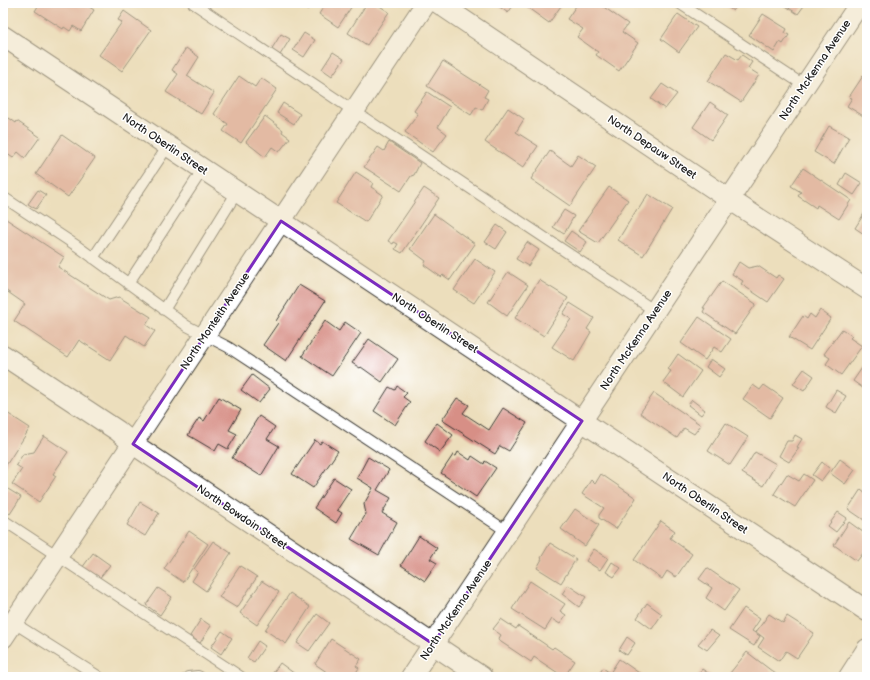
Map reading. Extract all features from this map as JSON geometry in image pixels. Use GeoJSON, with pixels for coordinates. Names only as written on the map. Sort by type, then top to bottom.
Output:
{"type":"FeatureCollection","features":[{"type":"Feature","properties":{"kind":"street","name":"North Monteith Avenue"},"geometry":{"type":"LineString","coordinates":[[8,630],[426,3]]}},
{"type":"Feature","properties":{"kind":"street","name":"North Depauw Street"},"geometry":{"type":"LineString","coordinates":[[438,3],[867,289]]}},
{"type":"Feature","properties":{"kind":"street","name":"North McKenna Avenue"},"geometry":{"type":"LineString","coordinates":[[411,677],[860,3]]}},
{"type":"Feature","properties":{"kind":"street","name":"North Oberlin Street"},"geometry":{"type":"LineString","coordinates":[[3,36],[867,611]]}},
{"type":"Feature","properties":{"kind":"street","name":"North Bowdoin Street"},"geometry":{"type":"LineString","coordinates":[[3,354],[118,431],[133,444],[482,677]]}},
{"type":"Feature","properties":{"kind":"street"},"geometry":{"type":"LineString","coordinates":[[848,677],[867,649]]}},
{"type":"Feature","properties":{"kind":"lane"},"geometry":{"type":"LineString","coordinates":[[193,3],[655,311]]}},
{"type":"Feature","properties":{"kind":"lane"},"geometry":{"type":"LineString","coordinates":[[679,3],[805,86]]}},
{"type":"Feature","properties":{"kind":"lane"},"geometry":{"type":"LineString","coordinates":[[93,258],[168,146]]}},
{"type":"Feature","properties":{"kind":"lane"},"geometry":{"type":"LineString","coordinates":[[128,284],[202,169]]}},
{"type":"Feature","properties":{"kind":"lane"},"geometry":{"type":"LineString","coordinates":[[164,310],[236,192]]}},
{"type":"Feature","properties":{"kind":"lane"},"geometry":{"type":"LineString","coordinates":[[3,197],[77,246],[187,326],[228,347],[508,532]]}},
{"type":"Feature","properties":{"kind":"lane"},"geometry":{"type":"LineString","coordinates":[[3,520],[241,677]]}},
{"type":"Feature","properties":{"kind":"lane"},"geometry":{"type":"LineString","coordinates":[[8,630],[98,676]]}},
{"type":"Feature","properties":{"kind":"lane"},"geometry":{"type":"LineString","coordinates":[[188,677],[200,677]]}},
{"type":"Feature","properties":{"kind":"highlighted area"},"geometry":{"type":"Polygon","coordinates":[[[281,221],[582,421],[433,644],[133,444],[281,221]]]}},
{"type":"Feature","properties":{"kind":"building"},"geometry":{"type":"Polygon","coordinates":[[[40,3],[75,3],[81,7],[83,3],[94,10],[81,31],[73,26],[70,31],[64,27],[63,29],[35,11],[40,3]]]}},
{"type":"Feature","properties":{"kind":"building"},"geometry":{"type":"Polygon","coordinates":[[[296,3],[312,3],[307,10],[296,3]]]}},
{"type":"Feature","properties":{"kind":"building"},"geometry":{"type":"Polygon","coordinates":[[[326,3],[354,3],[338,27],[319,14],[326,3]]]}},
{"type":"Feature","properties":{"kind":"building"},"geometry":{"type":"Polygon","coordinates":[[[367,3],[375,3],[389,12],[367,45],[348,33],[367,3]]]}},
{"type":"Feature","properties":{"kind":"building"},"geometry":{"type":"Polygon","coordinates":[[[499,3],[515,3],[508,13],[497,5],[499,3]]]}},
{"type":"Feature","properties":{"kind":"building"},"geometry":{"type":"Polygon","coordinates":[[[521,3],[563,3],[549,23],[521,3]]]}},
{"type":"Feature","properties":{"kind":"building"},"geometry":{"type":"Polygon","coordinates":[[[578,3],[598,3],[628,24],[622,32],[638,43],[619,71],[596,55],[598,52],[577,37],[583,29],[567,19],[578,3]]]}},
{"type":"Feature","properties":{"kind":"building"},"geometry":{"type":"Polygon","coordinates":[[[722,3],[739,3],[733,11],[722,3]]]}},
{"type":"Feature","properties":{"kind":"building"},"geometry":{"type":"Polygon","coordinates":[[[781,3],[806,3],[798,14],[781,3]]]}},
{"type":"Feature","properties":{"kind":"building"},"geometry":{"type":"Polygon","coordinates":[[[124,11],[151,30],[122,71],[99,55],[122,22],[118,20],[124,11]]]}},
{"type":"Feature","properties":{"kind":"building"},"geometry":{"type":"Polygon","coordinates":[[[678,14],[697,27],[679,52],[661,39],[678,14]]]}},
{"type":"Feature","properties":{"kind":"building"},"geometry":{"type":"Polygon","coordinates":[[[763,14],[787,29],[785,33],[789,35],[783,44],[780,42],[774,52],[749,35],[763,14]]]}},
{"type":"Feature","properties":{"kind":"building"},"geometry":{"type":"Polygon","coordinates":[[[304,33],[315,40],[304,57],[293,50],[304,33]]]}},
{"type":"Feature","properties":{"kind":"building"},"geometry":{"type":"Polygon","coordinates":[[[281,34],[290,39],[280,55],[271,50],[281,34]]]}},
{"type":"Feature","properties":{"kind":"building"},"geometry":{"type":"Polygon","coordinates":[[[186,48],[199,57],[187,76],[214,93],[201,114],[166,92],[178,74],[172,70],[186,48]]]}},
{"type":"Feature","properties":{"kind":"building"},"geometry":{"type":"Polygon","coordinates":[[[333,52],[344,59],[332,76],[322,69],[333,52]]]}},
{"type":"Feature","properties":{"kind":"building"},"geometry":{"type":"Polygon","coordinates":[[[726,53],[738,60],[742,55],[752,62],[748,68],[759,75],[741,102],[708,81],[726,53]]]}},
{"type":"Feature","properties":{"kind":"building"},"geometry":{"type":"Polygon","coordinates":[[[443,61],[488,90],[484,97],[488,99],[482,110],[476,107],[471,115],[427,86],[443,61]]]}},
{"type":"Feature","properties":{"kind":"building"},"geometry":{"type":"Polygon","coordinates":[[[865,73],[867,74],[867,115],[865,117],[847,106],[852,98],[849,97],[865,73]]]}},
{"type":"Feature","properties":{"kind":"building"},"geometry":{"type":"Polygon","coordinates":[[[239,76],[255,87],[261,78],[277,89],[241,143],[223,131],[228,124],[214,114],[239,76]]]}},
{"type":"Feature","properties":{"kind":"building"},"geometry":{"type":"Polygon","coordinates":[[[662,84],[677,94],[665,109],[651,99],[662,84]]]}},
{"type":"Feature","properties":{"kind":"building"},"geometry":{"type":"Polygon","coordinates":[[[427,92],[450,107],[438,127],[447,134],[433,152],[405,132],[418,114],[414,111],[427,92]]]}},
{"type":"Feature","properties":{"kind":"building"},"geometry":{"type":"Polygon","coordinates":[[[710,102],[728,115],[711,140],[693,127],[710,102]]]}},
{"type":"Feature","properties":{"kind":"building"},"geometry":{"type":"Polygon","coordinates":[[[283,103],[300,114],[294,124],[277,113],[283,103]]]}},
{"type":"Feature","properties":{"kind":"building"},"geometry":{"type":"Polygon","coordinates":[[[508,108],[524,119],[516,132],[538,146],[523,168],[485,142],[508,108]]]}},
{"type":"Feature","properties":{"kind":"building"},"geometry":{"type":"Polygon","coordinates":[[[265,116],[283,130],[282,132],[290,138],[279,152],[272,147],[265,157],[246,142],[265,116]]]}},
{"type":"Feature","properties":{"kind":"building"},"geometry":{"type":"Polygon","coordinates":[[[9,118],[16,123],[17,121],[40,137],[25,158],[18,152],[13,158],[3,151],[3,135],[5,132],[3,131],[3,126],[9,118]]]}},
{"type":"Feature","properties":{"kind":"building"},"geometry":{"type":"Polygon","coordinates":[[[829,126],[849,137],[834,164],[814,152],[829,126]]]}},
{"type":"Feature","properties":{"kind":"building"},"geometry":{"type":"Polygon","coordinates":[[[62,135],[95,158],[68,197],[36,174],[62,135]]]}},
{"type":"Feature","properties":{"kind":"building"},"geometry":{"type":"Polygon","coordinates":[[[389,142],[420,163],[414,175],[411,176],[401,191],[364,167],[378,147],[384,151],[389,142]]]}},
{"type":"Feature","properties":{"kind":"building"},"geometry":{"type":"Polygon","coordinates":[[[550,151],[571,166],[578,155],[596,167],[570,206],[531,179],[550,151]]]}},
{"type":"Feature","properties":{"kind":"building"},"geometry":{"type":"Polygon","coordinates":[[[803,168],[851,200],[839,219],[817,205],[816,208],[798,196],[801,192],[791,186],[803,168]]]}},
{"type":"Feature","properties":{"kind":"building"},"geometry":{"type":"Polygon","coordinates":[[[356,172],[373,183],[371,187],[383,195],[366,222],[336,203],[356,172]]]}},
{"type":"Feature","properties":{"kind":"building"},"geometry":{"type":"Polygon","coordinates":[[[846,173],[862,183],[854,195],[839,185],[846,173]]]}},
{"type":"Feature","properties":{"kind":"building"},"geometry":{"type":"Polygon","coordinates":[[[609,187],[628,200],[598,243],[578,231],[609,187]]]}},
{"type":"Feature","properties":{"kind":"building"},"geometry":{"type":"Polygon","coordinates":[[[424,188],[439,198],[402,253],[395,249],[398,244],[394,242],[393,244],[388,241],[424,188]]]}},
{"type":"Feature","properties":{"kind":"building"},"geometry":{"type":"Polygon","coordinates":[[[38,190],[46,195],[36,209],[28,204],[38,190]]]}},
{"type":"Feature","properties":{"kind":"building"},"geometry":{"type":"Polygon","coordinates":[[[648,194],[672,209],[643,256],[618,240],[648,194]]]}},
{"type":"Feature","properties":{"kind":"building"},"geometry":{"type":"Polygon","coordinates":[[[867,209],[867,236],[855,228],[867,209]]]}},
{"type":"Feature","properties":{"kind":"building"},"geometry":{"type":"Polygon","coordinates":[[[564,210],[574,216],[564,234],[553,227],[564,210]]]}},
{"type":"Feature","properties":{"kind":"building"},"geometry":{"type":"Polygon","coordinates":[[[434,214],[475,244],[450,280],[443,275],[441,277],[424,265],[426,261],[410,249],[434,214]]]}},
{"type":"Feature","properties":{"kind":"building"},"geometry":{"type":"Polygon","coordinates":[[[3,217],[64,257],[58,267],[109,300],[119,297],[151,317],[146,325],[155,331],[144,347],[126,335],[110,360],[79,340],[68,357],[14,321],[25,304],[5,290],[3,293],[3,217]]]}},
{"type":"Feature","properties":{"kind":"building"},"geometry":{"type":"Polygon","coordinates":[[[497,225],[507,232],[496,249],[485,242],[497,225]]]}},
{"type":"Feature","properties":{"kind":"building"},"geometry":{"type":"Polygon","coordinates":[[[571,231],[587,242],[580,252],[564,241],[571,231]]]}},
{"type":"Feature","properties":{"kind":"building"},"geometry":{"type":"Polygon","coordinates":[[[527,242],[539,250],[528,266],[516,259],[527,242]]]}},
{"type":"Feature","properties":{"kind":"building"},"geometry":{"type":"Polygon","coordinates":[[[475,259],[495,272],[474,303],[454,290],[475,259]]]}},
{"type":"Feature","properties":{"kind":"building"},"geometry":{"type":"Polygon","coordinates":[[[739,262],[748,268],[758,266],[776,278],[778,275],[784,279],[768,302],[741,284],[743,281],[732,274],[739,262]]]}},
{"type":"Feature","properties":{"kind":"building"},"geometry":{"type":"Polygon","coordinates":[[[508,272],[528,285],[507,316],[488,302],[508,272]]]}},
{"type":"Feature","properties":{"kind":"building"},"geometry":{"type":"Polygon","coordinates":[[[539,280],[568,298],[544,336],[515,318],[539,280]]]}},
{"type":"Feature","properties":{"kind":"building"},"geometry":{"type":"Polygon","coordinates":[[[722,281],[756,304],[735,334],[703,312],[705,308],[703,308],[722,281]]]}},
{"type":"Feature","properties":{"kind":"building"},"geometry":{"type":"Polygon","coordinates":[[[299,285],[325,301],[286,361],[263,345],[278,323],[276,321],[299,285]]]}},
{"type":"Feature","properties":{"kind":"building"},"geometry":{"type":"Polygon","coordinates":[[[570,303],[594,318],[587,329],[591,332],[574,361],[552,347],[571,319],[563,314],[570,303]]]}},
{"type":"Feature","properties":{"kind":"building"},"geometry":{"type":"Polygon","coordinates":[[[820,310],[831,318],[810,350],[789,337],[803,316],[807,319],[810,314],[815,318],[820,310]]]}},
{"type":"Feature","properties":{"kind":"building"},"geometry":{"type":"Polygon","coordinates":[[[699,317],[731,339],[722,352],[714,347],[705,360],[681,343],[699,317]]]}},
{"type":"Feature","properties":{"kind":"building"},"geometry":{"type":"Polygon","coordinates":[[[325,321],[339,331],[345,322],[361,333],[332,376],[302,356],[325,321]]]}},
{"type":"Feature","properties":{"kind":"building"},"geometry":{"type":"Polygon","coordinates":[[[842,329],[852,336],[850,338],[862,346],[841,375],[826,364],[830,358],[824,354],[842,329]]]}},
{"type":"Feature","properties":{"kind":"building"},"geometry":{"type":"Polygon","coordinates":[[[369,339],[398,359],[382,382],[361,367],[360,368],[352,363],[369,339]]]}},
{"type":"Feature","properties":{"kind":"building"},"geometry":{"type":"Polygon","coordinates":[[[678,354],[701,371],[683,397],[663,382],[671,371],[668,369],[678,354]]]}},
{"type":"Feature","properties":{"kind":"building"},"geometry":{"type":"Polygon","coordinates":[[[711,359],[725,369],[719,377],[706,367],[711,359]]]}},
{"type":"Feature","properties":{"kind":"building"},"geometry":{"type":"Polygon","coordinates":[[[867,363],[867,391],[853,381],[867,363]]]}},
{"type":"Feature","properties":{"kind":"building"},"geometry":{"type":"Polygon","coordinates":[[[804,369],[814,376],[804,391],[793,384],[804,369]]]}},
{"type":"Feature","properties":{"kind":"building"},"geometry":{"type":"Polygon","coordinates":[[[252,375],[270,389],[259,403],[241,390],[252,375]]]}},
{"type":"Feature","properties":{"kind":"building"},"geometry":{"type":"Polygon","coordinates":[[[753,385],[760,390],[764,385],[783,398],[770,418],[743,399],[753,385]]]}},
{"type":"Feature","properties":{"kind":"building"},"geometry":{"type":"Polygon","coordinates":[[[397,386],[407,393],[403,397],[410,402],[395,425],[374,411],[389,387],[395,390],[397,386]]]}},
{"type":"Feature","properties":{"kind":"building"},"geometry":{"type":"Polygon","coordinates":[[[836,390],[846,396],[836,413],[826,407],[836,390]]]}},
{"type":"Feature","properties":{"kind":"building"},"geometry":{"type":"Polygon","coordinates":[[[654,393],[701,425],[694,434],[684,428],[677,438],[640,413],[654,393]]]}},
{"type":"Feature","properties":{"kind":"building"},"geometry":{"type":"Polygon","coordinates":[[[219,397],[241,410],[229,430],[237,434],[228,449],[219,444],[215,451],[188,435],[199,418],[204,421],[219,397]]]}},
{"type":"Feature","properties":{"kind":"building"},"geometry":{"type":"Polygon","coordinates":[[[457,398],[469,405],[463,413],[489,430],[503,408],[527,423],[509,451],[500,446],[495,454],[442,420],[457,398]]]}},
{"type":"Feature","properties":{"kind":"building"},"geometry":{"type":"Polygon","coordinates":[[[692,400],[705,410],[701,415],[688,405],[692,400]]]}},
{"type":"Feature","properties":{"kind":"building"},"geometry":{"type":"Polygon","coordinates":[[[7,413],[30,428],[3,470],[3,419],[7,413]]]}},
{"type":"Feature","properties":{"kind":"building"},"geometry":{"type":"Polygon","coordinates":[[[259,416],[275,427],[267,439],[279,446],[261,476],[232,458],[259,416]]]}},
{"type":"Feature","properties":{"kind":"building"},"geometry":{"type":"Polygon","coordinates":[[[437,423],[453,435],[440,452],[425,441],[437,423]]]}},
{"type":"Feature","properties":{"kind":"building"},"geometry":{"type":"Polygon","coordinates":[[[726,423],[748,437],[730,465],[708,451],[726,423]]]}},
{"type":"Feature","properties":{"kind":"building"},"geometry":{"type":"Polygon","coordinates":[[[795,435],[802,439],[797,447],[799,448],[789,462],[779,456],[787,441],[792,441],[795,435]]]}},
{"type":"Feature","properties":{"kind":"building"},"geometry":{"type":"Polygon","coordinates":[[[44,436],[68,452],[53,474],[56,476],[39,502],[12,484],[22,469],[16,465],[23,454],[34,452],[44,436]]]}},
{"type":"Feature","properties":{"kind":"building"},"geometry":{"type":"Polygon","coordinates":[[[315,440],[320,444],[322,441],[338,451],[313,488],[292,474],[315,440]]]}},
{"type":"Feature","properties":{"kind":"building"},"geometry":{"type":"Polygon","coordinates":[[[458,452],[470,460],[472,456],[484,464],[485,461],[496,468],[476,497],[441,473],[453,455],[456,456],[458,452]]]}},
{"type":"Feature","properties":{"kind":"building"},"geometry":{"type":"Polygon","coordinates":[[[755,452],[776,464],[763,486],[742,473],[755,452]]]}},
{"type":"Feature","properties":{"kind":"building"},"geometry":{"type":"Polygon","coordinates":[[[368,457],[389,470],[377,490],[391,498],[382,513],[397,522],[379,555],[351,539],[366,514],[364,504],[373,488],[357,478],[368,457]]]}},
{"type":"Feature","properties":{"kind":"building"},"geometry":{"type":"Polygon","coordinates":[[[840,459],[855,470],[845,484],[830,473],[840,459]]]}},
{"type":"Feature","properties":{"kind":"building"},"geometry":{"type":"Polygon","coordinates":[[[822,462],[830,469],[821,481],[812,475],[822,462]]]}},
{"type":"Feature","properties":{"kind":"building"},"geometry":{"type":"Polygon","coordinates":[[[601,474],[636,498],[616,529],[599,518],[599,515],[604,508],[582,494],[591,480],[595,484],[601,474]]]}},
{"type":"Feature","properties":{"kind":"building"},"geometry":{"type":"Polygon","coordinates":[[[787,474],[799,481],[804,474],[813,480],[795,507],[774,494],[787,474]]]}},
{"type":"Feature","properties":{"kind":"building"},"geometry":{"type":"Polygon","coordinates":[[[334,478],[351,489],[337,510],[342,513],[336,523],[314,508],[334,478]]]}},
{"type":"Feature","properties":{"kind":"building"},"geometry":{"type":"Polygon","coordinates":[[[3,486],[21,497],[10,514],[3,509],[3,486]]]}},
{"type":"Feature","properties":{"kind":"building"},"geometry":{"type":"Polygon","coordinates":[[[861,489],[867,494],[867,522],[848,509],[861,489]]]}},
{"type":"Feature","properties":{"kind":"building"},"geometry":{"type":"Polygon","coordinates":[[[140,502],[159,513],[145,536],[127,525],[140,502]]]}},
{"type":"Feature","properties":{"kind":"building"},"geometry":{"type":"Polygon","coordinates":[[[575,509],[599,525],[585,546],[561,529],[575,509]]]}},
{"type":"Feature","properties":{"kind":"building"},"geometry":{"type":"Polygon","coordinates":[[[838,512],[847,518],[836,532],[828,526],[838,512]]]}},
{"type":"Feature","properties":{"kind":"building"},"geometry":{"type":"Polygon","coordinates":[[[661,521],[675,531],[670,538],[692,554],[676,577],[667,571],[662,579],[634,560],[661,521]]]}},
{"type":"Feature","properties":{"kind":"building"},"geometry":{"type":"Polygon","coordinates":[[[849,522],[867,535],[867,548],[857,561],[834,545],[849,522]]]}},
{"type":"Feature","properties":{"kind":"building"},"geometry":{"type":"Polygon","coordinates":[[[189,531],[208,544],[183,582],[164,569],[189,531]]]}},
{"type":"Feature","properties":{"kind":"building"},"geometry":{"type":"Polygon","coordinates":[[[419,536],[437,548],[430,559],[437,563],[425,581],[401,565],[419,536]]]}},
{"type":"Feature","properties":{"kind":"building"},"geometry":{"type":"Polygon","coordinates":[[[213,541],[231,553],[206,591],[192,581],[198,572],[194,569],[213,541]]]}},
{"type":"Feature","properties":{"kind":"building"},"geometry":{"type":"Polygon","coordinates":[[[550,543],[576,559],[561,583],[537,568],[550,543]]]}},
{"type":"Feature","properties":{"kind":"building"},"geometry":{"type":"Polygon","coordinates":[[[594,549],[608,558],[600,570],[586,561],[594,549]]]}},
{"type":"Feature","properties":{"kind":"building"},"geometry":{"type":"Polygon","coordinates":[[[93,553],[110,565],[98,580],[82,568],[93,553]]]}},
{"type":"Feature","properties":{"kind":"building"},"geometry":{"type":"Polygon","coordinates":[[[612,562],[621,568],[614,577],[606,572],[612,562]]]}},
{"type":"Feature","properties":{"kind":"building"},"geometry":{"type":"Polygon","coordinates":[[[240,566],[257,577],[237,608],[219,597],[240,566]]]}},
{"type":"Feature","properties":{"kind":"building"},"geometry":{"type":"Polygon","coordinates":[[[707,568],[739,590],[724,611],[706,598],[712,588],[699,579],[707,568]]]}},
{"type":"Feature","properties":{"kind":"building"},"geometry":{"type":"Polygon","coordinates":[[[262,581],[279,592],[257,625],[240,613],[262,581]]]}},
{"type":"Feature","properties":{"kind":"building"},"geometry":{"type":"Polygon","coordinates":[[[530,581],[565,604],[560,611],[566,615],[560,624],[552,619],[545,630],[512,609],[530,581]]]}},
{"type":"Feature","properties":{"kind":"building"},"geometry":{"type":"Polygon","coordinates":[[[568,585],[586,597],[579,607],[562,594],[568,585]]]}},
{"type":"Feature","properties":{"kind":"building"},"geometry":{"type":"Polygon","coordinates":[[[158,588],[172,597],[160,615],[146,605],[158,588]]]}},
{"type":"Feature","properties":{"kind":"building"},"geometry":{"type":"Polygon","coordinates":[[[290,593],[310,607],[286,644],[265,630],[290,593]]]}},
{"type":"Feature","properties":{"kind":"building"},"geometry":{"type":"Polygon","coordinates":[[[647,603],[662,614],[652,629],[637,618],[647,603]]]}},
{"type":"Feature","properties":{"kind":"building"},"geometry":{"type":"Polygon","coordinates":[[[744,608],[760,619],[752,631],[760,636],[754,646],[729,630],[744,608]]]}},
{"type":"Feature","properties":{"kind":"building"},"geometry":{"type":"Polygon","coordinates":[[[317,614],[329,623],[309,651],[297,643],[317,614]]]}},
{"type":"Feature","properties":{"kind":"building"},"geometry":{"type":"Polygon","coordinates":[[[769,614],[783,623],[787,616],[814,633],[797,658],[786,651],[779,661],[758,647],[764,638],[756,632],[769,614]]]}},
{"type":"Feature","properties":{"kind":"building"},"geometry":{"type":"Polygon","coordinates":[[[201,619],[211,626],[200,643],[190,636],[201,619]]]}},
{"type":"Feature","properties":{"kind":"building"},"geometry":{"type":"Polygon","coordinates":[[[501,619],[516,629],[518,626],[552,649],[554,647],[575,661],[564,677],[534,657],[531,662],[498,640],[501,635],[493,629],[501,619]]]}},
{"type":"Feature","properties":{"kind":"building"},"geometry":{"type":"Polygon","coordinates":[[[710,630],[719,636],[707,650],[698,644],[710,630]]]}},
{"type":"Feature","properties":{"kind":"building"},"geometry":{"type":"Polygon","coordinates":[[[222,631],[232,638],[221,654],[211,647],[222,631]]]}},
{"type":"Feature","properties":{"kind":"building"},"geometry":{"type":"Polygon","coordinates":[[[627,637],[635,643],[627,655],[619,650],[627,637]]]}},
{"type":"Feature","properties":{"kind":"building"},"geometry":{"type":"Polygon","coordinates":[[[331,639],[361,659],[356,666],[359,668],[353,677],[334,677],[315,664],[331,639]]]}},
{"type":"Feature","properties":{"kind":"building"},"geometry":{"type":"Polygon","coordinates":[[[258,641],[265,646],[254,662],[247,658],[258,641]]]}},
{"type":"Feature","properties":{"kind":"building"},"geometry":{"type":"Polygon","coordinates":[[[747,652],[777,675],[776,677],[736,677],[730,673],[747,652]]]}},
{"type":"Feature","properties":{"kind":"building"},"geometry":{"type":"Polygon","coordinates":[[[619,659],[642,675],[641,677],[597,677],[603,668],[610,673],[619,659]]]}},
{"type":"Feature","properties":{"kind":"building"},"geometry":{"type":"Polygon","coordinates":[[[280,663],[299,677],[270,677],[280,663]]]}},
{"type":"Feature","properties":{"kind":"building"},"geometry":{"type":"Polygon","coordinates":[[[702,669],[714,677],[696,677],[702,669]]]}}]}
